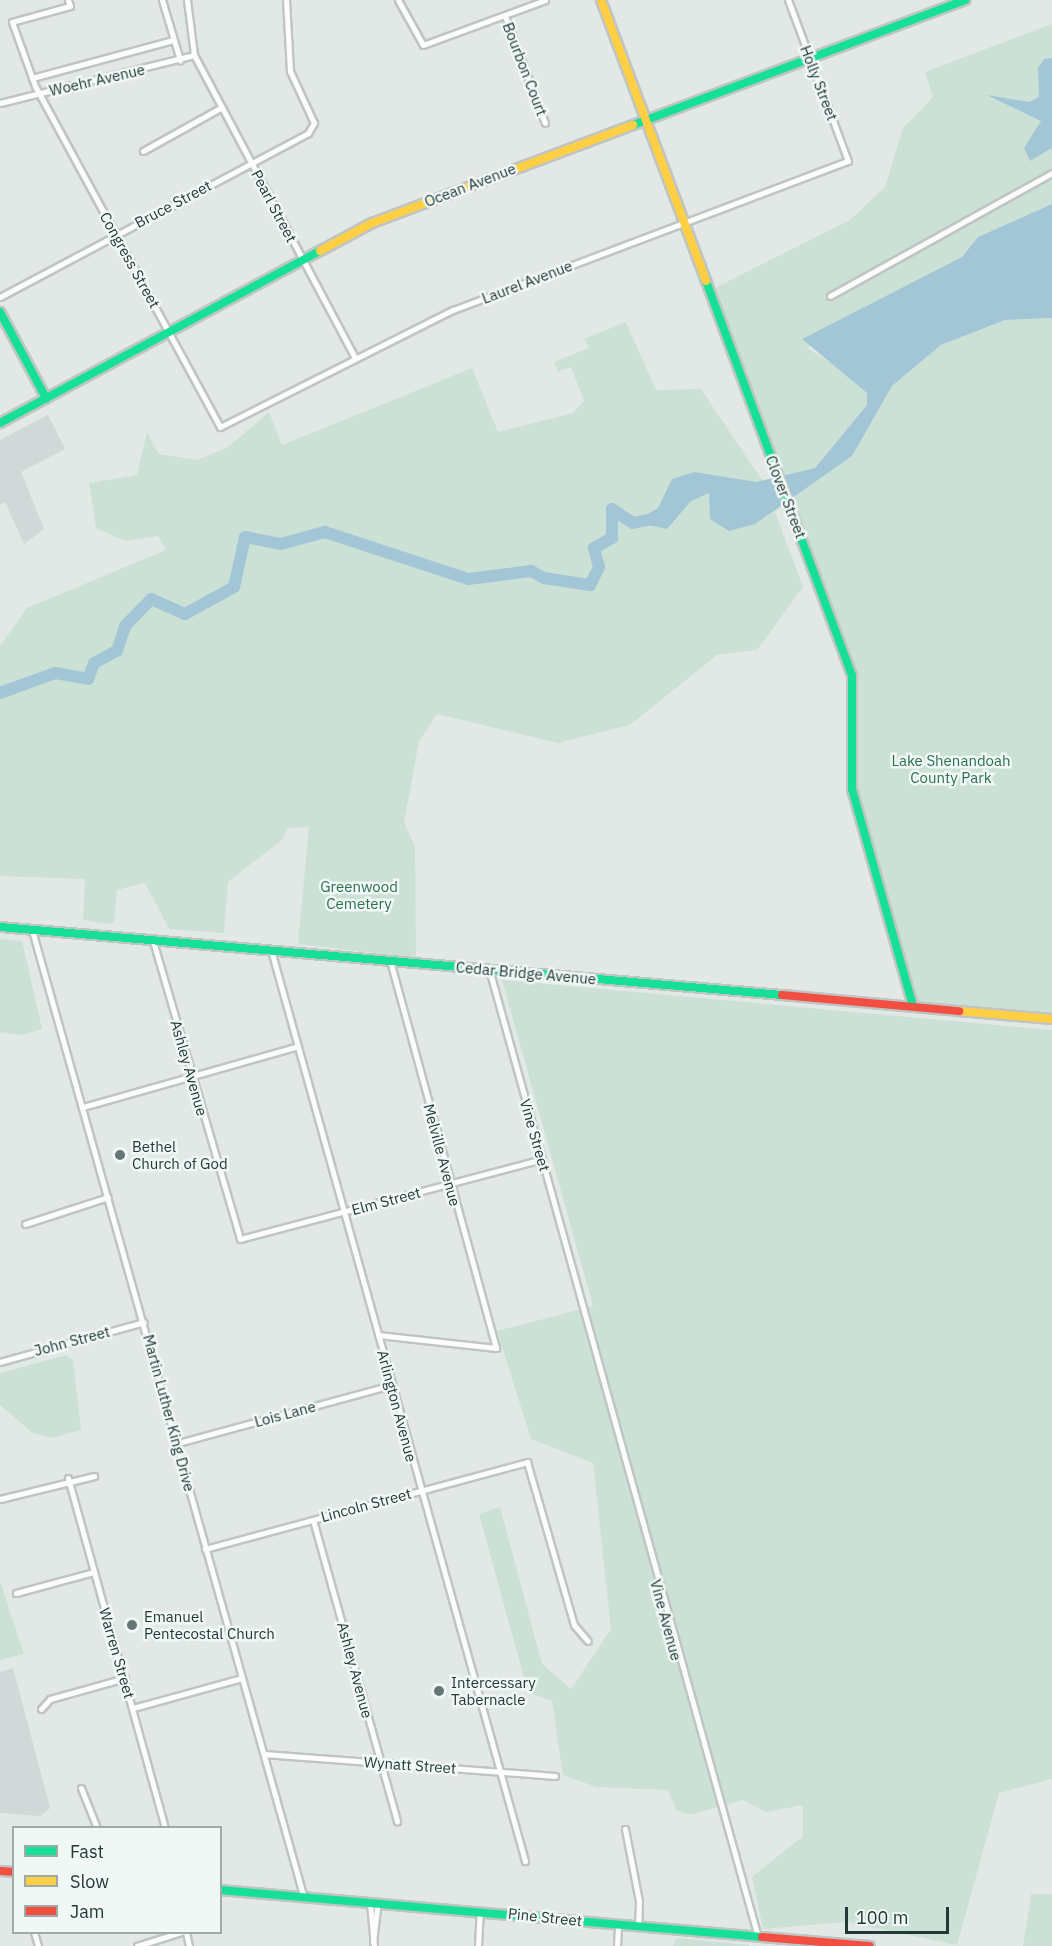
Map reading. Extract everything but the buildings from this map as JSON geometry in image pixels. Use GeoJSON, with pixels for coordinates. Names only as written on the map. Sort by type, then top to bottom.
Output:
{"type":"FeatureCollection","features":[{"type":"Feature","properties":{"kind":"main road","name":"Clover Street"},"geometry":{"type":"LineString","coordinates":[[602,0],[852,675],[852,789],[913,1006]]}},
{"type":"Feature","properties":{"kind":"main road","name":"Ocean Avenue"},"geometry":{"type":"LineString","coordinates":[[0,423],[372,223],[645,118],[965,0]]}},
{"type":"Feature","properties":{"kind":"main road"},"geometry":{"type":"LineString","coordinates":[[0,312],[46,398]]}},
{"type":"Feature","properties":{"kind":"main road","name":"Cedar Bridge Avenue"},"geometry":{"type":"LineString","coordinates":[[0,927],[1052,1019]]}},
{"type":"Feature","properties":{"kind":"main road","name":"Pine Street"},"geometry":{"type":"LineString","coordinates":[[222,1890],[374,1904],[480,1910],[638,1927],[870,1946]]}},
{"type":"Feature","properties":{"kind":"street","name":"Congress Street"},"geometry":{"type":"LineString","coordinates":[[68,0],[70,6],[12,22],[32,78],[220,427]]}},
{"type":"Feature","properties":{"kind":"street"},"geometry":{"type":"LineString","coordinates":[[162,0],[180,60]]}},
{"type":"Feature","properties":{"kind":"street"},"geometry":{"type":"LineString","coordinates":[[187,0],[194,56]]}},
{"type":"Feature","properties":{"kind":"street","name":"Bruce Street"},"geometry":{"type":"LineString","coordinates":[[0,297],[251,162],[315,125],[290,71],[286,0]]}},
{"type":"Feature","properties":{"kind":"street"},"geometry":{"type":"LineString","coordinates":[[398,0],[417,41],[423,45],[545,0]]}},
{"type":"Feature","properties":{"kind":"street","name":"Holly Street"},"geometry":{"type":"LineString","coordinates":[[788,0],[845,163]]}},
{"type":"Feature","properties":{"kind":"street","name":"Bourbon Court"},"geometry":{"type":"LineString","coordinates":[[505,16],[545,123]]}},
{"type":"Feature","properties":{"kind":"street"},"geometry":{"type":"LineString","coordinates":[[32,78],[173,40]]}},
{"type":"Feature","properties":{"kind":"street","name":"Woehr Avenue"},"geometry":{"type":"LineString","coordinates":[[0,103],[194,56]]}},
{"type":"Feature","properties":{"kind":"street","name":"Pearl Street"},"geometry":{"type":"LineString","coordinates":[[194,56],[354,356]]}},
{"type":"Feature","properties":{"kind":"street"},"geometry":{"type":"LineString","coordinates":[[143,151],[222,107]]}},
{"type":"Feature","properties":{"kind":"street","name":"Laurel Avenue"},"geometry":{"type":"LineString","coordinates":[[220,427],[354,356],[453,310],[845,163]]}},
{"type":"Feature","properties":{"kind":"street"},"geometry":{"type":"LineString","coordinates":[[830,296],[1052,173]]}},
{"type":"Feature","properties":{"kind":"street","name":"Martin Luther King Drive"},"geometry":{"type":"LineString","coordinates":[[32,930],[304,1898]]}},
{"type":"Feature","properties":{"kind":"street","name":"Ashley Avenue"},"geometry":{"type":"LineString","coordinates":[[153,941],[234,1232],[240,1239],[265,1235]]}},
{"type":"Feature","properties":{"kind":"street","name":"Arlington Avenue"},"geometry":{"type":"LineString","coordinates":[[271,951],[419,1490],[525,1861]]}},
{"type":"Feature","properties":{"kind":"street","name":"Melville Avenue"},"geometry":{"type":"LineString","coordinates":[[378,1335],[496,1348],[390,961]]}},
{"type":"Feature","properties":{"kind":"street","name":"Vine Street"},"geometry":{"type":"LineString","coordinates":[[489,969],[581,1300]]}},
{"type":"Feature","properties":{"kind":"street"},"geometry":{"type":"LineString","coordinates":[[83,1107],[298,1046]]}},
{"type":"Feature","properties":{"kind":"street","name":"Elm Street"},"geometry":{"type":"LineString","coordinates":[[265,1235],[542,1159]]}},
{"type":"Feature","properties":{"kind":"street"},"geometry":{"type":"LineString","coordinates":[[25,1224],[108,1197]]}},
{"type":"Feature","properties":{"kind":"street","name":"Vine Avenue"},"geometry":{"type":"LineString","coordinates":[[581,1300],[758,1937]]}},
{"type":"Feature","properties":{"kind":"street","name":"John Street"},"geometry":{"type":"LineString","coordinates":[[0,1362],[144,1322]]}},
{"type":"Feature","properties":{"kind":"street","name":"Lois Lane"},"geometry":{"type":"LineString","coordinates":[[178,1443],[392,1385]]}},
{"type":"Feature","properties":{"kind":"street","name":"Lincoln Street"},"geometry":{"type":"LineString","coordinates":[[205,1549],[527,1462],[574,1625],[588,1641]]}},
{"type":"Feature","properties":{"kind":"street"},"geometry":{"type":"LineString","coordinates":[[0,1499],[68,1478],[94,1476]]}},
{"type":"Feature","properties":{"kind":"street","name":"Warren Street"},"geometry":{"type":"LineString","coordinates":[[68,1478],[165,1826]]}},
{"type":"Feature","properties":{"kind":"street","name":"Ashley Avenue"},"geometry":{"type":"LineString","coordinates":[[313,1520],[397,1821]]}},
{"type":"Feature","properties":{"kind":"street"},"geometry":{"type":"LineString","coordinates":[[16,1593],[94,1572]]}},
{"type":"Feature","properties":{"kind":"street"},"geometry":{"type":"LineString","coordinates":[[41,1709],[50,1699],[125,1678]]}},
{"type":"Feature","properties":{"kind":"street"},"geometry":{"type":"LineString","coordinates":[[133,1708],[242,1678]]}},
{"type":"Feature","properties":{"kind":"street","name":"Wynatt Street"},"geometry":{"type":"LineString","coordinates":[[264,1754],[555,1776]]}},
{"type":"Feature","properties":{"kind":"street"},"geometry":{"type":"LineString","coordinates":[[81,1788],[97,1826]]}},
{"type":"Feature","properties":{"kind":"street"},"geometry":{"type":"LineString","coordinates":[[625,1829],[639,1901],[638,1927]]}},
{"type":"Feature","properties":{"kind":"street"},"geometry":{"type":"LineString","coordinates":[[374,1904],[374,1944]]}},
{"type":"Feature","properties":{"kind":"street"},"geometry":{"type":"LineString","coordinates":[[478,1946],[480,1910]]}},
{"type":"Feature","properties":{"kind":"street"},"geometry":{"type":"LineString","coordinates":[[617,1946],[618,1924]]}},
{"type":"Feature","properties":{"kind":"street"},"geometry":{"type":"LineString","coordinates":[[137,1946],[175,1934]]}},
{"type":"Feature","properties":{"kind":"shaded area"},"geometry":{"type":"Polygon","coordinates":[[[48,415],[65,449],[21,472],[44,529],[24,544],[5,502],[0,505],[0,440],[48,415]]]}},
{"type":"Feature","properties":{"kind":"shaded area"},"geometry":{"type":"Polygon","coordinates":[[[13,1668],[50,1808],[40,1816],[0,1813],[0,1672],[13,1668]]]}},
{"type":"Feature","properties":{"kind":"green space"},"geometry":{"type":"Polygon","coordinates":[[[1052,24],[1052,204],[978,237],[962,257],[807,348],[844,371],[867,393],[867,405],[815,468],[794,476],[774,509],[852,456],[892,386],[941,345],[1005,320],[1052,318],[1052,1019],[913,1006],[856,806],[858,673],[793,499],[775,512],[803,587],[757,650],[717,655],[630,725],[558,743],[437,714],[419,742],[404,822],[415,847],[416,958],[298,944],[309,827],[287,828],[283,839],[228,882],[224,933],[169,929],[145,883],[117,890],[114,922],[108,924],[83,920],[85,879],[0,876],[0,646],[27,608],[166,550],[158,536],[125,541],[96,528],[89,483],[137,475],[147,432],[159,454],[198,460],[228,447],[269,412],[282,445],[472,368],[498,432],[573,413],[584,401],[571,367],[558,372],[554,362],[589,348],[584,339],[626,322],[656,390],[701,389],[762,480],[784,476],[715,288],[850,220],[885,187],[903,128],[933,97],[925,72],[1052,24]]]}},
{"type":"Feature","properties":{"kind":"green space"},"geometry":{"type":"Polygon","coordinates":[[[0,939],[22,941],[42,1029],[22,1035],[0,1032],[0,939]]]}},
{"type":"Feature","properties":{"kind":"green space"},"geometry":{"type":"Polygon","coordinates":[[[502,980],[1052,1030],[1052,1779],[999,1793],[957,1945],[847,1922],[763,1929],[752,1877],[803,1836],[803,1805],[766,1812],[743,1800],[691,1815],[676,1810],[668,1790],[596,1787],[563,1775],[552,1701],[528,1692],[479,1514],[500,1507],[542,1664],[571,1689],[611,1629],[593,1463],[531,1439],[497,1331],[593,1306],[502,980]]]}},
{"type":"Feature","properties":{"kind":"green space"},"geometry":{"type":"Polygon","coordinates":[[[66,1355],[73,1360],[81,1430],[51,1438],[33,1433],[0,1405],[0,1373],[66,1355]]]}},
{"type":"Feature","properties":{"kind":"green space"},"geometry":{"type":"Polygon","coordinates":[[[0,1581],[24,1654],[0,1660],[0,1581]]]}},
{"type":"Feature","properties":{"kind":"green space"},"geometry":{"type":"Polygon","coordinates":[[[1031,1894],[1052,1894],[1052,1946],[1023,1946],[1031,1894]]]}},
{"type":"Feature","properties":{"kind":"green space"},"geometry":{"type":"Polygon","coordinates":[[[677,1938],[749,1945],[749,1946],[673,1946],[677,1938]]]}},
{"type":"Feature","properties":{"kind":"water"},"geometry":{"type":"Polygon","coordinates":[[[1052,58],[1052,148],[1030,161],[1024,148],[1041,121],[987,95],[1029,102],[1039,97],[1038,68],[1044,59],[1052,58]]]}},
{"type":"Feature","properties":{"kind":"water"},"geometry":{"type":"Polygon","coordinates":[[[1052,204],[1052,318],[1005,320],[941,345],[892,386],[852,456],[755,524],[729,531],[710,519],[709,493],[691,501],[667,529],[635,522],[658,508],[672,479],[694,472],[757,482],[815,468],[867,405],[867,393],[802,339],[962,257],[978,237],[1052,204]]]}},
{"type":"Feature","properties":{"kind":"waterway"},"geometry":{"type":"LineString","coordinates":[[0,693],[55,673],[88,679],[94,663],[117,651],[125,626],[151,599],[185,614],[234,587],[245,537],[281,544],[325,532],[468,579],[531,571],[544,578],[590,585],[599,567],[594,548],[612,538],[612,509],[633,523],[652,519]]}},
{"type":"Feature","properties":{"kind":"traffic: fast"},"geometry":{"type":"LineString","coordinates":[[633,125],[965,0]]}},
{"type":"Feature","properties":{"kind":"traffic: fast"},"geometry":{"type":"LineString","coordinates":[[0,423],[320,251]]}},
{"type":"Feature","properties":{"kind":"traffic: fast"},"geometry":{"type":"LineString","coordinates":[[706,281],[852,675],[852,789],[913,1006]]}},
{"type":"Feature","properties":{"kind":"traffic: fast"},"geometry":{"type":"LineString","coordinates":[[0,312],[46,398]]}},
{"type":"Feature","properties":{"kind":"traffic: fast"},"geometry":{"type":"LineString","coordinates":[[0,927],[782,995]]}},
{"type":"Feature","properties":{"kind":"traffic: fast"},"geometry":{"type":"LineString","coordinates":[[222,1890],[762,1937]]}},
{"type":"Feature","properties":{"kind":"traffic: slow"},"geometry":{"type":"LineString","coordinates":[[601,0],[706,281]]}},
{"type":"Feature","properties":{"kind":"traffic: slow"},"geometry":{"type":"LineString","coordinates":[[320,251],[372,223],[633,125]]}},
{"type":"Feature","properties":{"kind":"traffic: slow"},"geometry":{"type":"LineString","coordinates":[[959,1011],[1052,1019]]}},
{"type":"Feature","properties":{"kind":"traffic: jam"},"geometry":{"type":"LineString","coordinates":[[782,995],[959,1011]]}},
{"type":"Feature","properties":{"kind":"traffic: jam"},"geometry":{"type":"LineString","coordinates":[[0,1871],[12,1872]]}},
{"type":"Feature","properties":{"kind":"traffic: jam"},"geometry":{"type":"LineString","coordinates":[[762,1937],[870,1946]]}},
{"type":"Feature","properties":{"kind":"place","name":"Bethel Church of God"},"geometry":{"type":"Point","coordinates":[120,1155]}},
{"type":"Feature","properties":{"kind":"place","name":"Emanuel Pentecostal Church"},"geometry":{"type":"Point","coordinates":[132,1625]}},
{"type":"Feature","properties":{"kind":"place","name":"Intercessary Tabernacle"},"geometry":{"type":"Point","coordinates":[439,1691]}},
{"type":"Feature","properties":{"kind":"park label","name":"Lake Shenandoah County Park"},"geometry":{"type":"Point","coordinates":[951,768]}},
{"type":"Feature","properties":{"kind":"park label","name":"Greenwood Cemetery"},"geometry":{"type":"Point","coordinates":[359,894]}}]}
